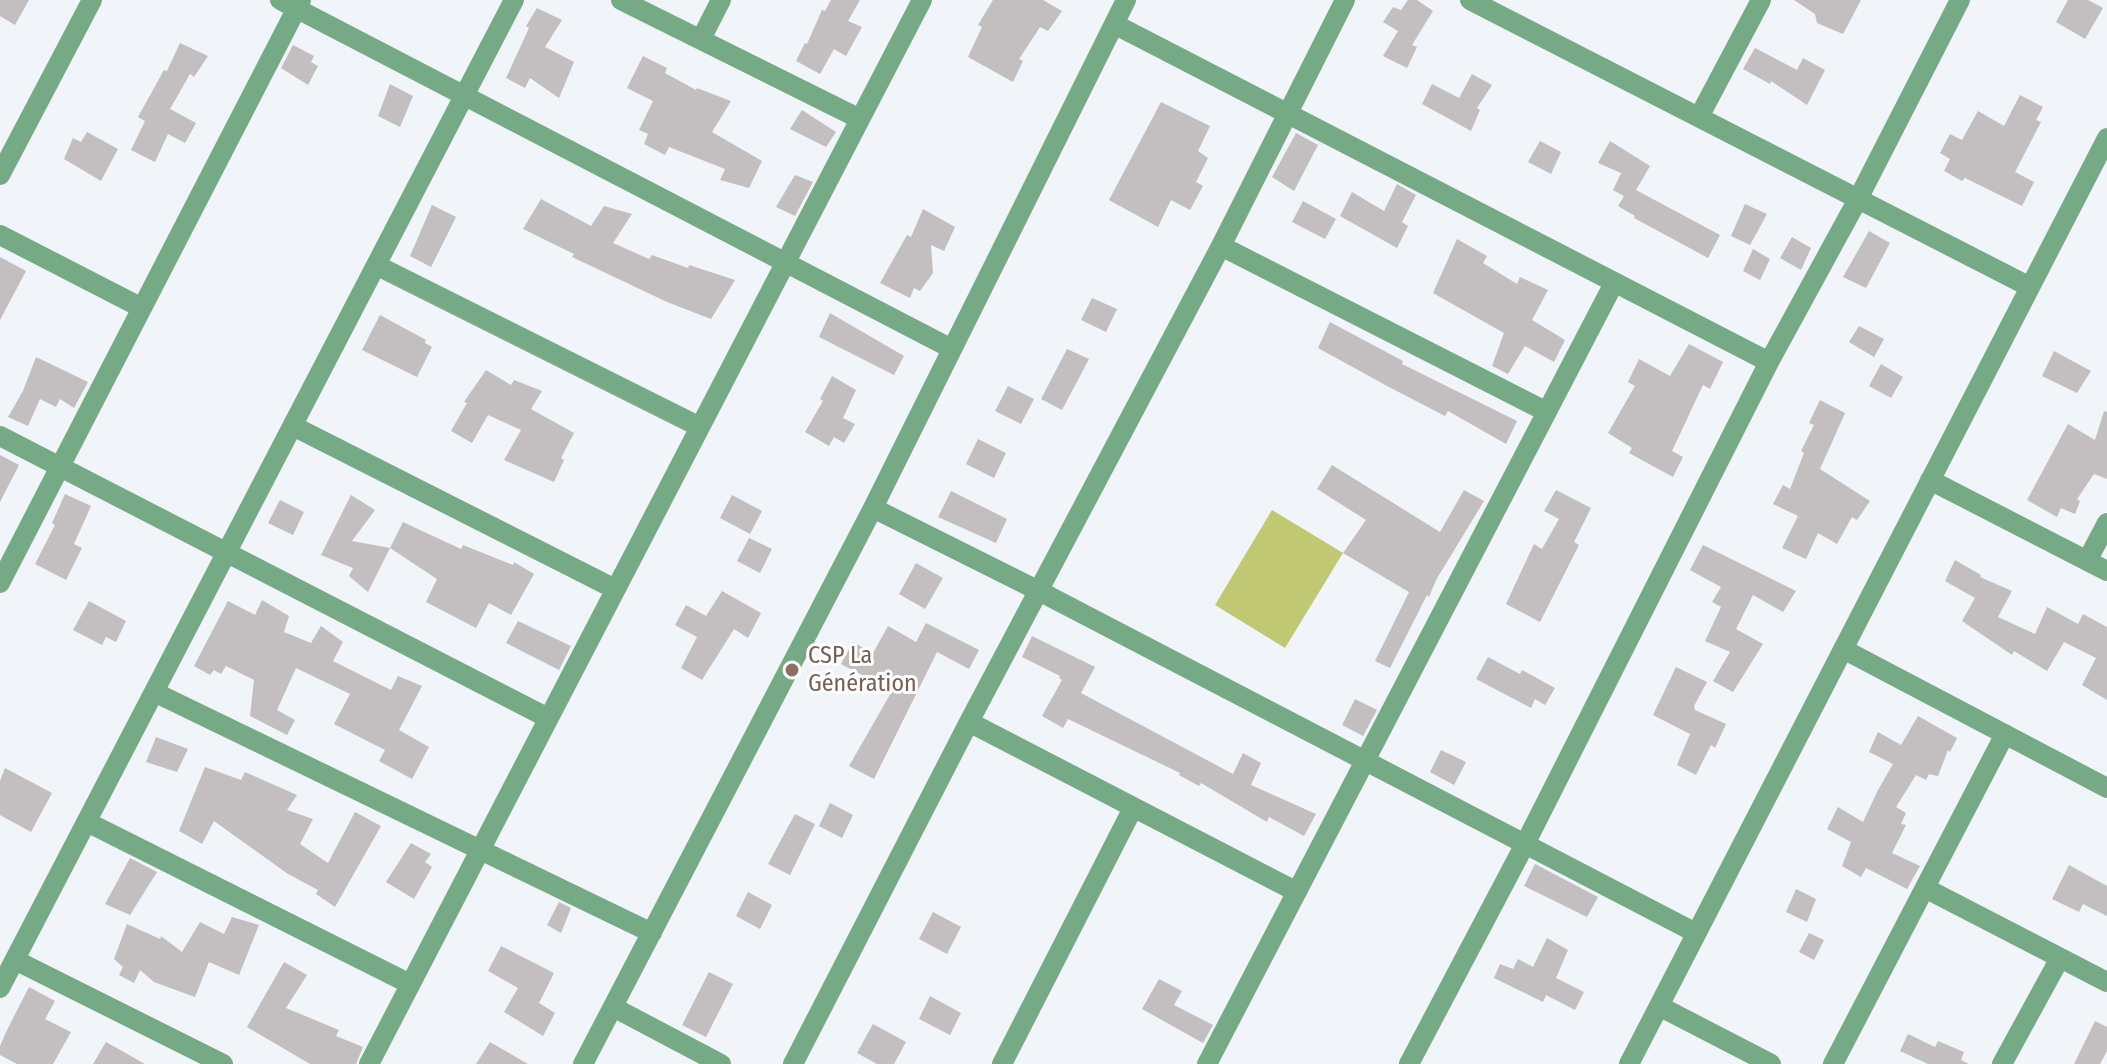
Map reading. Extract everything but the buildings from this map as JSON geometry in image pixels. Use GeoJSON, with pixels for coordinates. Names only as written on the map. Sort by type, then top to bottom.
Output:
{"type":"FeatureCollection","features":[{"type":"Feature","properties":{"kind":"street"},"geometry":{"type":"LineString","coordinates":[[0,175],[92,0]]}},
{"type":"Feature","properties":{"kind":"street"},"geometry":{"type":"LineString","coordinates":[[0,988],[514,0]]}},
{"type":"Feature","properties":{"kind":"street"},"geometry":{"type":"LineString","coordinates":[[621,0],[860,119]]}},
{"type":"Feature","properties":{"kind":"street"},"geometry":{"type":"LineString","coordinates":[[701,39],[721,0]]}},
{"type":"Feature","properties":{"kind":"street"},"geometry":{"type":"LineString","coordinates":[[369,1064],[922,0]]}},
{"type":"Feature","properties":{"kind":"street"},"geometry":{"type":"LineString","coordinates":[[583,1064],[873,508],[1126,0]]}},
{"type":"Feature","properties":{"kind":"street"},"geometry":{"type":"LineString","coordinates":[[793,1064],[969,722],[1221,246],[1345,0]]}},
{"type":"Feature","properties":{"kind":"street"},"geometry":{"type":"LineString","coordinates":[[1470,0],[2030,287]]}},
{"type":"Feature","properties":{"kind":"street"},"geometry":{"type":"LineString","coordinates":[[1699,117],[1761,0]]}},
{"type":"Feature","properties":{"kind":"street"},"geometry":{"type":"LineString","coordinates":[[1409,1064],[1525,844],[1769,362],[1858,199],[1960,0]]}},
{"type":"Feature","properties":{"kind":"street"},"geometry":{"type":"LineString","coordinates":[[0,583],[142,308],[293,3],[464,96],[952,349]]}},
{"type":"Feature","properties":{"kind":"street"},"geometry":{"type":"LineString","coordinates":[[1114,24],[1769,362]]}},
{"type":"Feature","properties":{"kind":"street"},"geometry":{"type":"LineString","coordinates":[[1629,1064],[2030,287],[2102,161],[2107,138]]}},
{"type":"Feature","properties":{"kind":"street"},"geometry":{"type":"LineString","coordinates":[[0,235],[142,308]]}},
{"type":"Feature","properties":{"kind":"street"},"geometry":{"type":"LineString","coordinates":[[1221,246],[1547,412]]}},
{"type":"Feature","properties":{"kind":"street"},"geometry":{"type":"LineString","coordinates":[[376,265],[700,427]]}},
{"type":"Feature","properties":{"kind":"street"},"geometry":{"type":"LineString","coordinates":[[1207,1064],[1614,283]]}},
{"type":"Feature","properties":{"kind":"street"},"geometry":{"type":"LineString","coordinates":[[293,426],[615,589]]}},
{"type":"Feature","properties":{"kind":"street"},"geometry":{"type":"LineString","coordinates":[[0,436],[548,718]]}},
{"type":"Feature","properties":{"kind":"street"},"geometry":{"type":"LineString","coordinates":[[1930,480],[2107,571]]}},
{"type":"Feature","properties":{"kind":"street"},"geometry":{"type":"LineString","coordinates":[[873,508],[1039,591],[1696,933]]}},
{"type":"Feature","properties":{"kind":"street"},"geometry":{"type":"LineString","coordinates":[[2087,561],[2107,523]]}},
{"type":"Feature","properties":{"kind":"street"},"geometry":{"type":"LineString","coordinates":[[1843,649],[2107,788]]}},
{"type":"Feature","properties":{"kind":"street"},"geometry":{"type":"LineString","coordinates":[[154,692],[652,933]]}},
{"type":"Feature","properties":{"kind":"street"},"geometry":{"type":"LineString","coordinates":[[969,722],[1297,892]]}},
{"type":"Feature","properties":{"kind":"street"},"geometry":{"type":"LineString","coordinates":[[1833,1064],[2005,734]]}},
{"type":"Feature","properties":{"kind":"street"},"geometry":{"type":"LineString","coordinates":[[1002,1064],[1133,808]]}},
{"type":"Feature","properties":{"kind":"street"},"geometry":{"type":"LineString","coordinates":[[87,822],[410,984]]}},
{"type":"Feature","properties":{"kind":"street"},"geometry":{"type":"LineString","coordinates":[[1925,888],[2107,982]]}},
{"type":"Feature","properties":{"kind":"street"},"geometry":{"type":"LineString","coordinates":[[2002,1064],[2060,958]]}},
{"type":"Feature","properties":{"kind":"street"},"geometry":{"type":"LineString","coordinates":[[15,960],[223,1064]]}},
{"type":"Feature","properties":{"kind":"street"},"geometry":{"type":"LineString","coordinates":[[1659,1006],[1771,1064]]}},
{"type":"Feature","properties":{"kind":"street"},"geometry":{"type":"LineString","coordinates":[[613,1007],[721,1064]]}},
{"type":"Feature","properties":{"kind":"green space"},"geometry":{"type":"Polygon","coordinates":[[[1272,510],[1343,553],[1285,648],[1215,605],[1272,510]]]}},
{"type":"Feature","properties":{"kind":"place","name":"CSP La Génération"},"geometry":{"type":"Point","coordinates":[792,670]}}]}
